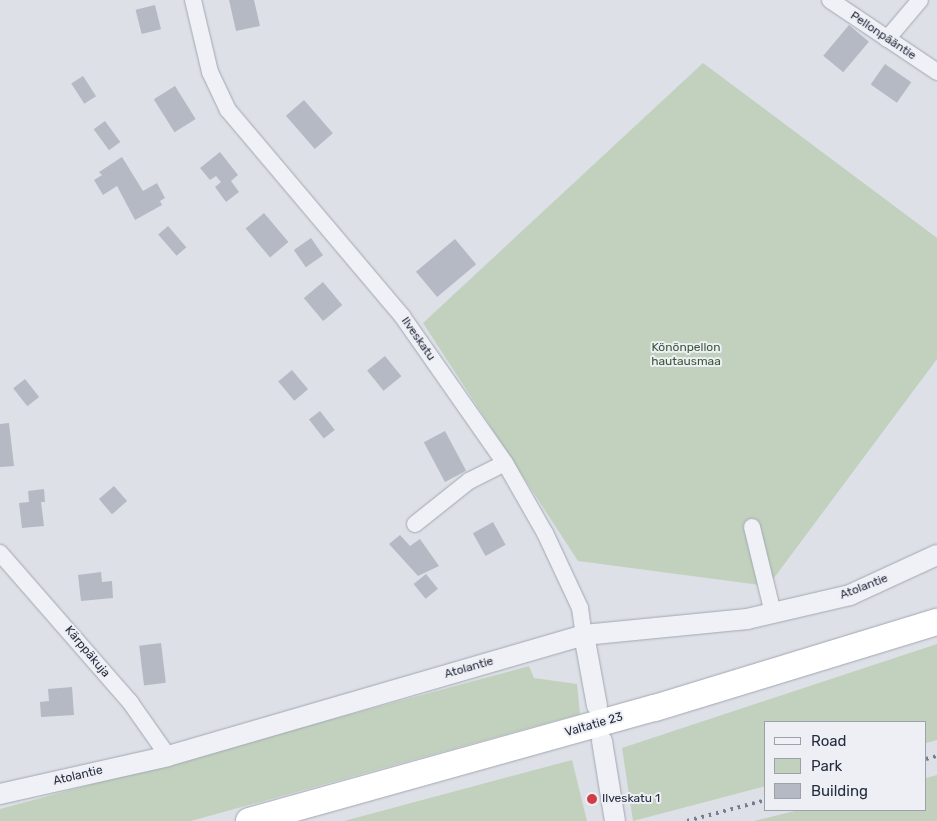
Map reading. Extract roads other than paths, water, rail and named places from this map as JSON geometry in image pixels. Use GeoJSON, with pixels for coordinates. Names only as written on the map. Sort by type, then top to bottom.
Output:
{"type":"FeatureCollection","features":[{"type":"Feature","properties":{"kind":"highway","name":"Valtatie 23"},"geometry":{"type":"LineString","coordinates":[[249,821],[655,708],[937,622]]}},
{"type":"Feature","properties":{"kind":"street","name":"Ilveskatu"},"geometry":{"type":"LineString","coordinates":[[193,0],[210,72],[228,110],[402,316],[505,464],[544,532],[580,608],[597,706]]}},
{"type":"Feature","properties":{"kind":"street","name":"Pellonpääntie"},"geometry":{"type":"LineString","coordinates":[[830,0],[937,72]]}},
{"type":"Feature","properties":{"kind":"street"},"geometry":{"type":"LineString","coordinates":[[887,39],[920,0]]}},
{"type":"Feature","properties":{"kind":"street"},"geometry":{"type":"LineString","coordinates":[[415,524],[468,481],[505,464]]}},
{"type":"Feature","properties":{"kind":"street"},"geometry":{"type":"LineString","coordinates":[[752,527],[773,613]]}},
{"type":"Feature","properties":{"kind":"street","name":"Kärppäkuja"},"geometry":{"type":"LineString","coordinates":[[0,553],[130,702],[168,756]]}},
{"type":"Feature","properties":{"kind":"street","name":"Atolantie"},"geometry":{"type":"LineString","coordinates":[[0,794],[168,756],[584,634],[746,619],[850,595],[937,555]]}},
{"type":"Feature","properties":{"kind":"street"},"geometry":{"type":"LineString","coordinates":[[602,742],[614,821]]}},
{"type":"Feature","properties":{"kind":"railway"},"geometry":{"type":"LineString","coordinates":[[927,759],[937,756]]}},
{"type":"Feature","properties":{"kind":"railway"},"geometry":{"type":"LineString","coordinates":[[687,821],[764,801]]}},
{"type":"Feature","properties":{"kind":"place","name":"Ilveskatu 1"},"geometry":{"type":"Point","coordinates":[592,799]}},
{"type":"Feature","properties":{"kind":"park label","name":"Könönpellon hautausmaa"},"geometry":{"type":"Point","coordinates":[686,355]}}]}
